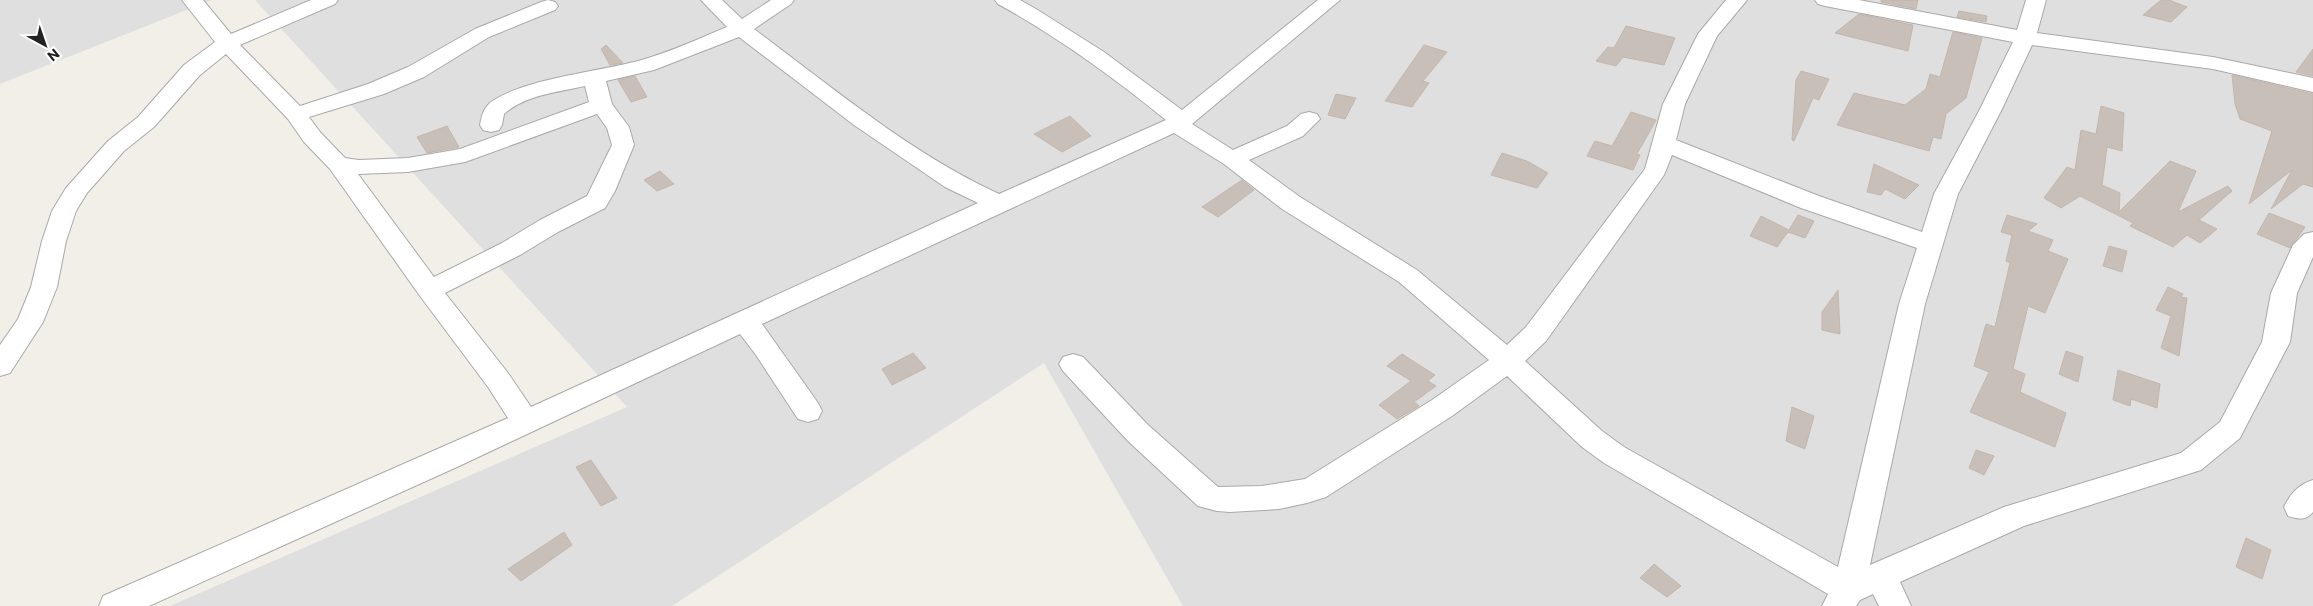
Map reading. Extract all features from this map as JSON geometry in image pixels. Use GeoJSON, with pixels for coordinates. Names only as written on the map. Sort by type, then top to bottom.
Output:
{"type":"FeatureCollection","features":[{"type":"Feature","properties":{"kind":"street"},"geometry":{"type":"LineString","coordinates":[[192,0],[228,43],[296,114],[312,136],[338,164],[429,290],[498,380],[525,422]]}},
{"type":"Feature","properties":{"kind":"street"},"geometry":{"type":"LineString","coordinates":[[0,366],[30,322],[44,287],[64,211],[78,188],[116,146],[146,122],[192,70],[228,43],[328,0]]}},
{"type":"Feature","properties":{"kind":"street"},"geometry":{"type":"LineString","coordinates":[[710,0],[741,29],[847,109],[953,182],[999,203]]}},
{"type":"Feature","properties":{"kind":"street"},"geometry":{"type":"LineString","coordinates":[[491,125],[493,112],[520,95],[646,65],[741,29],[784,0]]}},
{"type":"Feature","properties":{"kind":"street"},"geometry":{"type":"LineString","coordinates":[[1005,0],[1026,11],[1118,71],[1178,122],[1291,203],[1408,276],[1508,361],[1570,419],[1614,455],[1843,598]]}},
{"type":"Feature","properties":{"kind":"street"},"geometry":{"type":"LineString","coordinates":[[1026,11],[1050,0]]}},
{"type":"Feature","properties":{"kind":"street"},"geometry":{"type":"LineString","coordinates":[[115,606],[438,462],[1178,122],[1330,0]]}},
{"type":"Feature","properties":{"kind":"street"},"geometry":{"type":"LineString","coordinates":[[1073,364],[1138,433],[1209,497],[1217,500],[1232,500],[1292,495],[1305,493],[1315,488],[1363,460],[1442,408],[1508,361],[1536,334],[1656,170],[1674,104],[1694,60],[1708,34],[1737,0]]}},
{"type":"Feature","properties":{"kind":"street"},"geometry":{"type":"LineString","coordinates":[[1825,0],[1945,21],[2025,38],[2213,63],[2313,85]]}},
{"type":"Feature","properties":{"kind":"street"},"geometry":{"type":"LineString","coordinates":[[1843,598],[1912,304],[1946,194],[1990,111],[2025,38],[2036,0]]}},
{"type":"Feature","properties":{"kind":"street"},"geometry":{"type":"LineString","coordinates":[[296,114],[384,86],[416,72],[482,33],[548,6]]}},
{"type":"Feature","properties":{"kind":"street"},"geometry":{"type":"LineString","coordinates":[[429,290],[512,249],[549,226],[598,200],[623,145],[618,127],[601,106],[594,78]]}},
{"type":"Feature","properties":{"kind":"street"},"geometry":{"type":"LineString","coordinates":[[338,164],[359,167],[408,165],[465,155],[601,106]]}},
{"type":"Feature","properties":{"kind":"street"},"geometry":{"type":"LineString","coordinates":[[1232,159],[1295,131],[1309,119]]}},
{"type":"Feature","properties":{"kind":"street"},"geometry":{"type":"LineString","coordinates":[[1664,144],[1810,202],[1931,244]]}},
{"type":"Feature","properties":{"kind":"street"},"geometry":{"type":"LineString","coordinates":[[1843,598],[1881,576],[2015,516],[2191,462],[2230,430],[2276,342],[2284,294],[2306,245],[2313,240]]}},
{"type":"Feature","properties":{"kind":"street"},"geometry":{"type":"LineString","coordinates":[[745,322],[766,348],[808,411]]}},
{"type":"Feature","properties":{"kind":"street"},"geometry":{"type":"LineString","coordinates":[[1881,576],[1894,606]]}},
{"type":"Feature","properties":{"kind":"shaded area"},"geometry":{"type":"Polygon","coordinates":[[[0,0],[212,0],[0,84],[0,0]]]}},
{"type":"Feature","properties":{"kind":"shaded area"},"geometry":{"type":"Polygon","coordinates":[[[255,0],[2313,0],[2313,606],[1183,606],[1044,363],[672,606],[170,606],[627,407],[255,0]]]}},
{"type":"Feature","properties":{"kind":"building"},"geometry":{"type":"Polygon","coordinates":[[[1881,0],[1918,0],[1916,9],[1881,2],[1881,0]]]}},
{"type":"Feature","properties":{"kind":"building"},"geometry":{"type":"Polygon","coordinates":[[[2161,0],[2169,0],[2187,7],[2171,22],[2143,15],[2161,0]]]}},
{"type":"Feature","properties":{"kind":"building"},"geometry":{"type":"Polygon","coordinates":[[[1959,11],[1987,16],[1986,22],[1957,17],[1959,11]]]}},
{"type":"Feature","properties":{"kind":"building"},"geometry":{"type":"Polygon","coordinates":[[[1859,14],[1913,25],[1908,51],[1835,33],[1859,14]]]}},
{"type":"Feature","properties":{"kind":"building"},"geometry":{"type":"Polygon","coordinates":[[[1626,26],[1675,38],[1664,65],[1623,57],[1616,66],[1596,61],[1608,47],[1614,48],[1626,26]]]}},
{"type":"Feature","properties":{"kind":"building"},"geometry":{"type":"Polygon","coordinates":[[[1953,32],[1982,38],[1966,98],[1946,114],[1941,139],[1933,137],[1929,151],[1837,125],[1854,93],[1905,105],[1926,89],[1930,74],[1940,77],[1953,32]]]}},
{"type":"Feature","properties":{"kind":"building"},"geometry":{"type":"Polygon","coordinates":[[[606,45],[623,63],[610,65],[601,49],[606,45]]]}},
{"type":"Feature","properties":{"kind":"building"},"geometry":{"type":"Polygon","coordinates":[[[1424,45],[1447,52],[1423,81],[1429,83],[1412,107],[1385,101],[1424,45]]]}},
{"type":"Feature","properties":{"kind":"building"},"geometry":{"type":"Polygon","coordinates":[[[2313,49],[2313,76],[2296,72],[2313,49]]]}},
{"type":"Feature","properties":{"kind":"building"},"geometry":{"type":"Polygon","coordinates":[[[1801,71],[1829,79],[1819,100],[1813,98],[1794,141],[1792,140],[1796,80],[1801,71]]]}},
{"type":"Feature","properties":{"kind":"building"},"geometry":{"type":"Polygon","coordinates":[[[2232,75],[2313,94],[2313,187],[2303,184],[2271,209],[2292,170],[2249,204],[2272,131],[2240,119],[2235,104],[2232,75]]]}},
{"type":"Feature","properties":{"kind":"building"},"geometry":{"type":"Polygon","coordinates":[[[635,76],[647,97],[631,102],[618,80],[635,76]]]}},
{"type":"Feature","properties":{"kind":"building"},"geometry":{"type":"Polygon","coordinates":[[[1336,94],[1356,98],[1345,119],[1328,115],[1336,94]]]}},
{"type":"Feature","properties":{"kind":"building"},"geometry":{"type":"Polygon","coordinates":[[[2101,106],[2124,113],[2122,151],[2107,147],[2102,185],[2120,193],[2119,212],[2170,161],[2196,171],[2178,212],[2228,186],[2232,191],[2199,220],[2217,229],[2200,243],[2187,235],[2173,247],[2130,226],[2133,223],[2080,196],[2061,208],[2044,198],[2067,167],[2075,170],[2081,130],[2096,134],[2101,106]]]}},
{"type":"Feature","properties":{"kind":"building"},"geometry":{"type":"Polygon","coordinates":[[[1631,112],[1656,120],[1637,154],[1640,155],[1633,170],[1587,156],[1595,141],[1612,146],[1631,112]]]}},
{"type":"Feature","properties":{"kind":"building"},"geometry":{"type":"Polygon","coordinates":[[[1070,116],[1091,136],[1062,152],[1034,134],[1070,116]]]}},
{"type":"Feature","properties":{"kind":"building"},"geometry":{"type":"Polygon","coordinates":[[[447,126],[459,147],[427,153],[417,137],[447,126]]]}},
{"type":"Feature","properties":{"kind":"building"},"geometry":{"type":"Polygon","coordinates":[[[1502,153],[1527,161],[1548,173],[1537,188],[1491,175],[1502,153]]]}},
{"type":"Feature","properties":{"kind":"building"},"geometry":{"type":"Polygon","coordinates":[[[1874,164],[1919,185],[1905,199],[1885,189],[1881,195],[1867,192],[1874,164]]]}},
{"type":"Feature","properties":{"kind":"building"},"geometry":{"type":"Polygon","coordinates":[[[660,171],[674,184],[657,191],[644,180],[660,171]]]}},
{"type":"Feature","properties":{"kind":"building"},"geometry":{"type":"Polygon","coordinates":[[[1242,180],[1254,190],[1218,217],[1202,207],[1242,180]]]}},
{"type":"Feature","properties":{"kind":"building"},"geometry":{"type":"Polygon","coordinates":[[[2269,213],[2305,227],[2290,248],[2257,234],[2269,213]]]}},
{"type":"Feature","properties":{"kind":"building"},"geometry":{"type":"Polygon","coordinates":[[[1798,215],[1814,221],[1805,238],[1788,232],[1777,247],[1750,236],[1761,216],[1789,230],[1798,215]]]}},
{"type":"Feature","properties":{"kind":"building"},"geometry":{"type":"Polygon","coordinates":[[[2007,215],[2037,224],[2028,231],[2053,240],[2048,251],[2068,259],[2045,313],[2028,306],[2013,369],[2025,374],[2020,392],[2066,413],[2055,447],[1970,412],[1989,372],[1974,366],[1986,324],[1995,327],[2010,263],[2006,261],[2012,235],[2001,232],[2007,215]]]}},
{"type":"Feature","properties":{"kind":"building"},"geometry":{"type":"Polygon","coordinates":[[[2109,246],[2127,251],[2122,272],[2103,266],[2109,246]]]}},
{"type":"Feature","properties":{"kind":"building"},"geometry":{"type":"Polygon","coordinates":[[[2168,287],[2183,294],[2181,297],[2187,298],[2179,356],[2161,348],[2171,316],[2156,310],[2168,287]]]}},
{"type":"Feature","properties":{"kind":"building"},"geometry":{"type":"Polygon","coordinates":[[[1838,290],[1840,334],[1822,330],[1822,312],[1838,290]]]}},
{"type":"Feature","properties":{"kind":"building"},"geometry":{"type":"Polygon","coordinates":[[[2066,351],[2083,357],[2078,382],[2059,374],[2066,351]]]}},
{"type":"Feature","properties":{"kind":"building"},"geometry":{"type":"Polygon","coordinates":[[[913,353],[926,368],[892,385],[882,369],[913,353]]]}},
{"type":"Feature","properties":{"kind":"building"},"geometry":{"type":"Polygon","coordinates":[[[1402,354],[1435,375],[1428,381],[1436,386],[1414,402],[1419,406],[1397,419],[1379,405],[1411,381],[1387,366],[1402,354]]]}},
{"type":"Feature","properties":{"kind":"building"},"geometry":{"type":"Polygon","coordinates":[[[2118,370],[2160,384],[2157,408],[2131,399],[2130,406],[2113,400],[2118,370]]]}},
{"type":"Feature","properties":{"kind":"building"},"geometry":{"type":"Polygon","coordinates":[[[1792,407],[1814,416],[1805,449],[1786,441],[1792,407]]]}},
{"type":"Feature","properties":{"kind":"building"},"geometry":{"type":"Polygon","coordinates":[[[1976,450],[1994,456],[1984,475],[1969,468],[1976,450]]]}},
{"type":"Feature","properties":{"kind":"building"},"geometry":{"type":"Polygon","coordinates":[[[591,460],[617,498],[601,506],[576,467],[591,460]]]}},
{"type":"Feature","properties":{"kind":"building"},"geometry":{"type":"Polygon","coordinates":[[[564,532],[572,545],[521,581],[508,569],[564,532]]]}},
{"type":"Feature","properties":{"kind":"building"},"geometry":{"type":"Polygon","coordinates":[[[2246,538],[2271,550],[2262,579],[2236,567],[2246,538]]]}},
{"type":"Feature","properties":{"kind":"building"},"geometry":{"type":"Polygon","coordinates":[[[1654,564],[1681,586],[1667,597],[1640,578],[1654,564]]]}}]}
